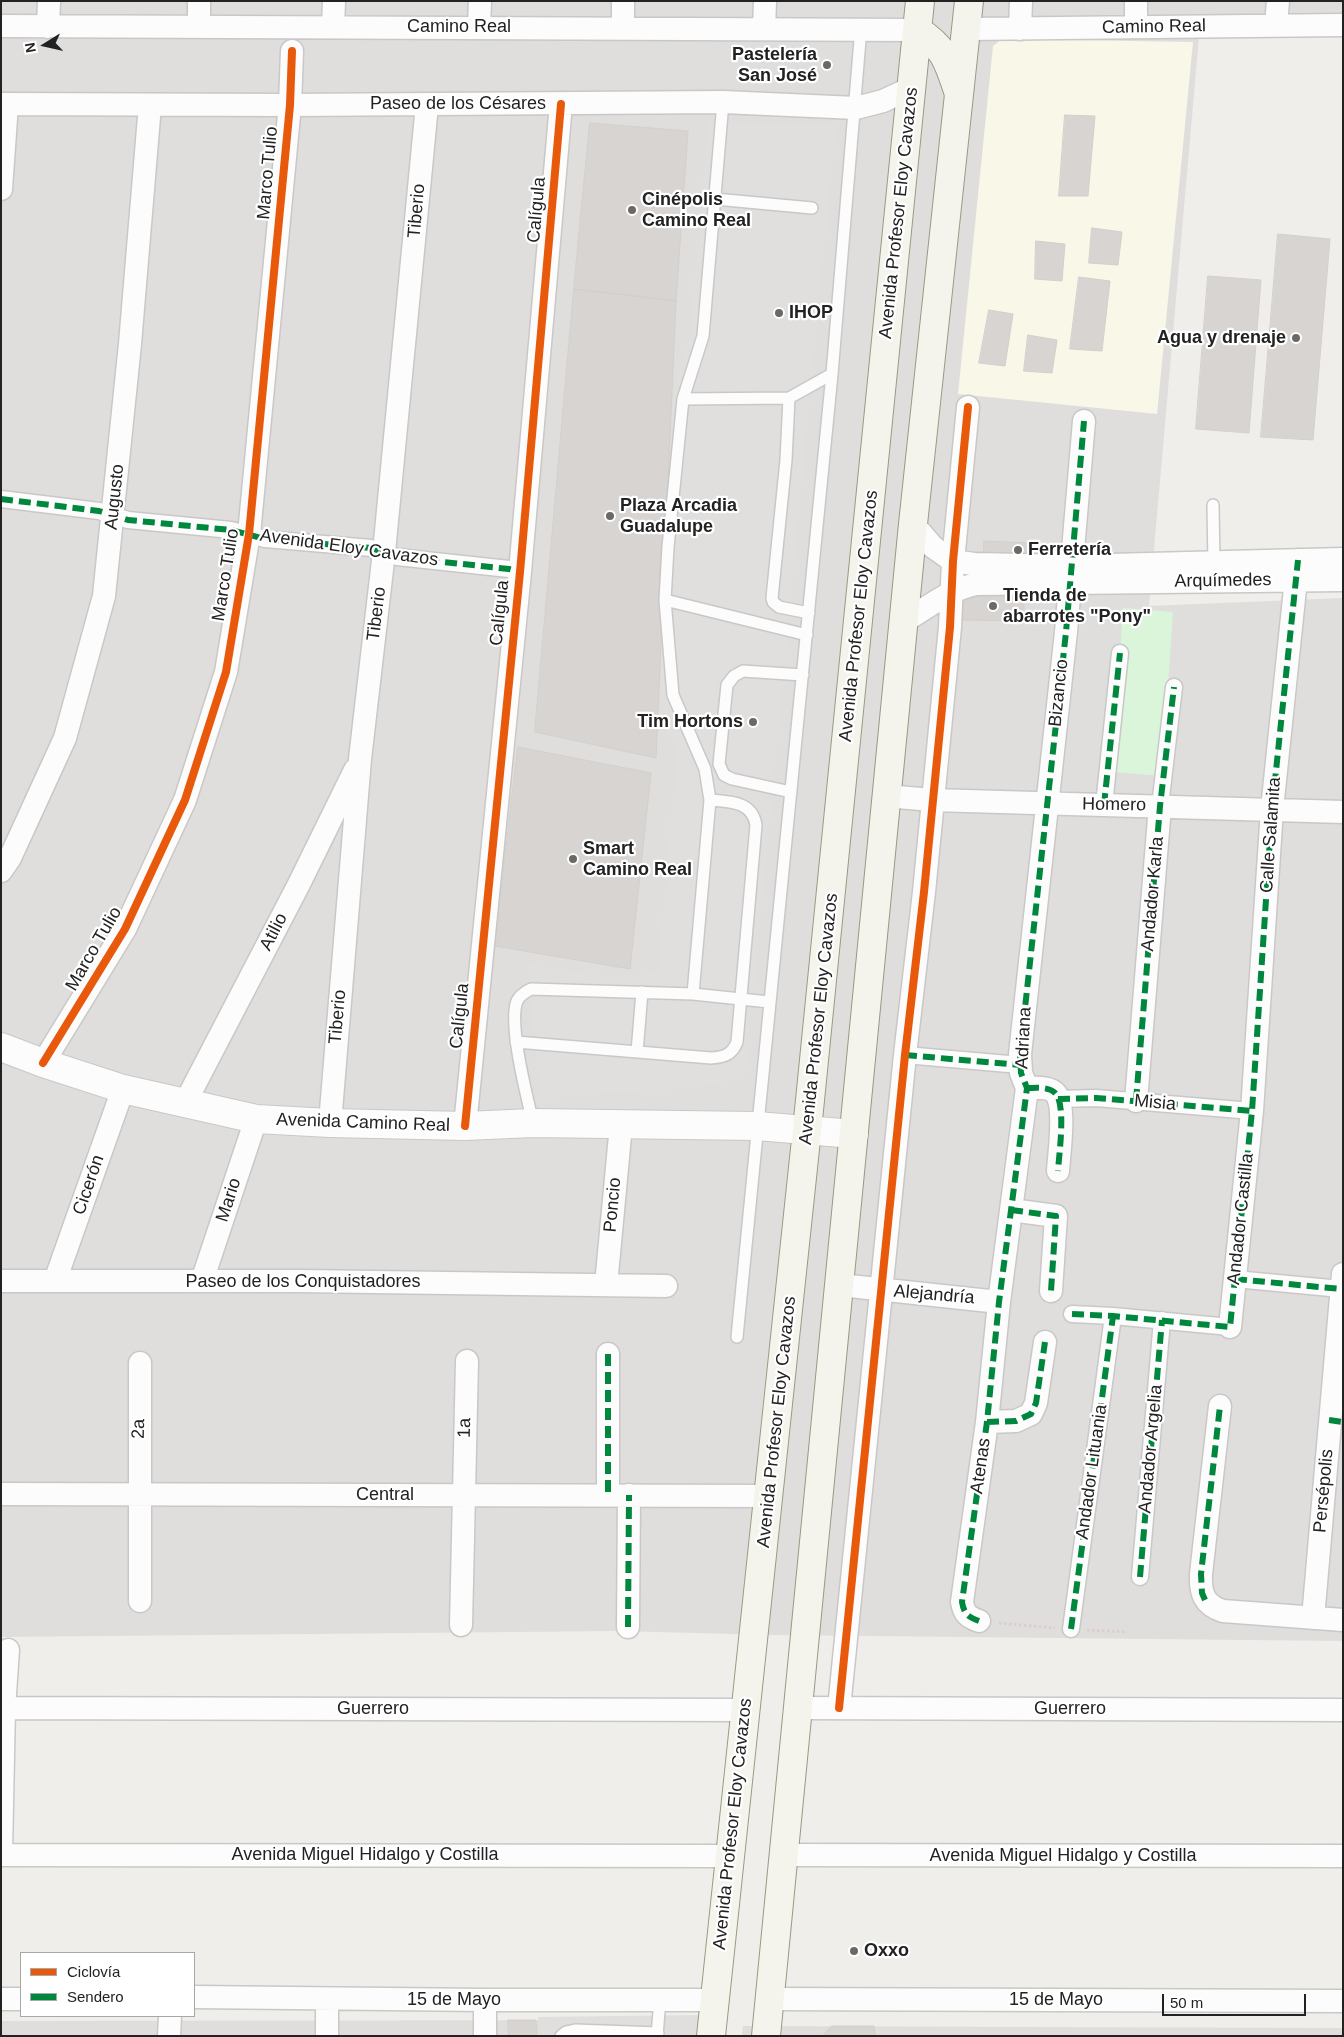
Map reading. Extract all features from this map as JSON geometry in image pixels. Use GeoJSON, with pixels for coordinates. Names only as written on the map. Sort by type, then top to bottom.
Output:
{"type":"FeatureCollection","features":[{"type":"Feature","properties":{"kind":"main road","name":"Avenida Profesor Eloy Cavazos"},"geometry":{"type":"LineString","coordinates":[[711,2036],[744,1710],[770,1496],[808,1130],[920,1]]}},
{"type":"Feature","properties":{"kind":"main road"},"geometry":{"type":"LineString","coordinates":[[766,2036],[913,524],[969,1]]}},
{"type":"Feature","properties":{"kind":"main road"},"geometry":{"type":"LineString","coordinates":[[918,30],[940,48],[949,65],[959,94]]}},
{"type":"Feature","properties":{"kind":"street"},"geometry":{"type":"LineString","coordinates":[[48,27],[49,1]]}},
{"type":"Feature","properties":{"kind":"street"},"geometry":{"type":"LineString","coordinates":[[199,26],[200,1]]}},
{"type":"Feature","properties":{"kind":"street"},"geometry":{"type":"LineString","coordinates":[[333,27],[334,1]]}},
{"type":"Feature","properties":{"kind":"street"},"geometry":{"type":"LineString","coordinates":[[479,28],[480,1]]}},
{"type":"Feature","properties":{"kind":"street"},"geometry":{"type":"LineString","coordinates":[[623,1],[623,28]]}},
{"type":"Feature","properties":{"kind":"street"},"geometry":{"type":"LineString","coordinates":[[764,28],[765,1]]}},
{"type":"Feature","properties":{"kind":"street"},"geometry":{"type":"LineString","coordinates":[[1020,29],[1021,1]]}},
{"type":"Feature","properties":{"kind":"street"},"geometry":{"type":"LineString","coordinates":[[1136,1],[1136,27]]}},
{"type":"Feature","properties":{"kind":"street"},"geometry":{"type":"LineString","coordinates":[[1276,25],[1278,1]]}},
{"type":"Feature","properties":{"kind":"street","name":"Camino Real"},"geometry":{"type":"LineString","coordinates":[[966,29],[1343,25]]}},
{"type":"Feature","properties":{"kind":"street","name":"Camino Real"},"geometry":{"type":"LineString","coordinates":[[1,26],[862,28],[918,30]]}},
{"type":"Feature","properties":{"kind":"street","name":"Marco Tulio"},"geometry":{"type":"LineString","coordinates":[[43,1063],[125,929],[184,800],[226,672],[249,534],[290,105],[292,50]]}},
{"type":"Feature","properties":{"kind":"street","name":"Paseo de los Césares"},"geometry":{"type":"LineString","coordinates":[[4,104],[427,105],[723,102],[856,108],[883,101],[911,88]]}},
{"type":"Feature","properties":{"kind":"street"},"geometry":{"type":"LineString","coordinates":[[1,189],[4,104]]}},
{"type":"Feature","properties":{"kind":"street","name":"Calígula"},"geometry":{"type":"LineString","coordinates":[[465,1126],[520,572],[561,104]]}},
{"type":"Feature","properties":{"kind":"street","name":"Augusto"},"geometry":{"type":"LineString","coordinates":[[1,871],[10,858],[65,738],[104,596],[130,344],[150,105]]}},
{"type":"Feature","properties":{"kind":"street","name":"Tiberio"},"geometry":{"type":"LineString","coordinates":[[330,1123],[360,759],[384,552],[427,105]]}},
{"type":"Feature","properties":{"kind":"street"},"geometry":{"type":"LineString","coordinates":[[839,1708],[905,1055],[917,962],[968,407]]}},
{"type":"Feature","properties":{"kind":"street","name":"Bizancio"},"geometry":{"type":"LineString","coordinates":[[1047,804],[1071,574],[1084,421]]}},
{"type":"Feature","properties":{"kind":"street","name":"Avenida Eloy Cavazos"},"geometry":{"type":"LineString","coordinates":[[1,499],[98,511],[128,520],[231,530],[265,538],[371,548],[397,557],[509,569],[520,572]]}},
{"type":"Feature","properties":{"kind":"street","name":"Arquímedes"},"geometry":{"type":"LineString","coordinates":[[913,524],[933,547],[953,561],[1071,574]]}},
{"type":"Feature","properties":{"kind":"street","name":"Arquímedes"},"geometry":{"type":"LineString","coordinates":[[904,621],[952,592],[977,584],[1071,574],[1297,570],[1343,559]]}},
{"type":"Feature","properties":{"kind":"street","name":"Arquímedes"},"geometry":{"type":"LineString","coordinates":[[1297,570],[1343,580]]}},
{"type":"Feature","properties":{"kind":"street","name":"Calle Salamita"},"geometry":{"type":"LineString","coordinates":[[1252,1111],[1272,808],[1297,570]]}},
{"type":"Feature","properties":{"kind":"street"},"geometry":{"type":"LineString","coordinates":[[1104,805],[1120,653]]}},
{"type":"Feature","properties":{"kind":"street","name":"Andador Karla"},"geometry":{"type":"LineString","coordinates":[[1136,1101],[1160,806],[1174,687]]}},
{"type":"Feature","properties":{"kind":"street","name":"Atilio"},"geometry":{"type":"LineString","coordinates":[[185,1103],[294,893],[360,759]]}},
{"type":"Feature","properties":{"kind":"street","name":"Homero"},"geometry":{"type":"LineString","coordinates":[[886,796],[932,800],[1272,808],[1343,812]]}},
{"type":"Feature","properties":{"kind":"street","name":"Adriana"},"geometry":{"type":"LineString","coordinates":[[999,1302],[1027,1088],[1020,1065],[1047,804]]}},
{"type":"Feature","properties":{"kind":"street","name":"Avenida Camino Real"},"geometry":{"type":"LineString","coordinates":[[1,1047],[123,1089],[256,1119],[330,1123],[465,1126],[533,1123],[757,1126],[854,1134]]}},
{"type":"Feature","properties":{"kind":"street"},"geometry":{"type":"LineString","coordinates":[[905,1055],[1020,1065]]}},
{"type":"Feature","properties":{"kind":"street"},"geometry":{"type":"LineString","coordinates":[[1027,1088],[1047,1089],[1056,1094],[1058,1099],[1061,1120],[1058,1171]]}},
{"type":"Feature","properties":{"kind":"street","name":"Cicerón"},"geometry":{"type":"LineString","coordinates":[[55,1281],[123,1089]]}},
{"type":"Feature","properties":{"kind":"street","name":"Misia"},"geometry":{"type":"LineString","coordinates":[[1058,1099],[1096,1098],[1252,1111]]}},
{"type":"Feature","properties":{"kind":"street","name":"Andador Castilla"},"geometry":{"type":"LineString","coordinates":[[1230,1326],[1252,1111]]}},
{"type":"Feature","properties":{"kind":"street","name":"Mario"},"geometry":{"type":"LineString","coordinates":[[202,1282],[256,1119]]}},
{"type":"Feature","properties":{"kind":"street","name":"Poncio"},"geometry":{"type":"LineString","coordinates":[[606,1285],[621,1125]]}},
{"type":"Feature","properties":{"kind":"street"},"geometry":{"type":"LineString","coordinates":[[1010,1210],[1056,1216],[1051,1291]]}},
{"type":"Feature","properties":{"kind":"street"},"geometry":{"type":"LineString","coordinates":[[1235,1279],[1342,1282]]}},
{"type":"Feature","properties":{"kind":"street","name":"Paseo de los Conquistadores"},"geometry":{"type":"LineString","coordinates":[[1,1281],[666,1286]]}},
{"type":"Feature","properties":{"kind":"street","name":"Persépolis"},"geometry":{"type":"LineString","coordinates":[[1314,1618],[1336,1421],[1342,1282]]}},
{"type":"Feature","properties":{"kind":"street","name":"Alejandría"},"geometry":{"type":"LineString","coordinates":[[840,1285],[882,1291],[999,1302]]}},
{"type":"Feature","properties":{"kind":"street","name":"Atenas"},"geometry":{"type":"LineString","coordinates":[[979,1621],[968,1617],[962,1602],[987,1422],[999,1302]]}},
{"type":"Feature","properties":{"kind":"street"},"geometry":{"type":"LineString","coordinates":[[1072,1314],[1230,1326]]}},
{"type":"Feature","properties":{"kind":"street","name":"Andador Lituania"},"geometry":{"type":"LineString","coordinates":[[1071,1629],[1113,1316]]}},
{"type":"Feature","properties":{"kind":"street","name":"Andador Argelia"},"geometry":{"type":"LineString","coordinates":[[1140,1577],[1162,1320]]}},
{"type":"Feature","properties":{"kind":"street"},"geometry":{"type":"LineString","coordinates":[[987,1422],[1016,1421],[1031,1414],[1036,1403],[1045,1342]]}},
{"type":"Feature","properties":{"kind":"street"},"geometry":{"type":"LineString","coordinates":[[608,1354],[628,1627]]}},
{"type":"Feature","properties":{"kind":"street","name":"1a"},"geometry":{"type":"LineString","coordinates":[[460,1625],[467,1361]]}},
{"type":"Feature","properties":{"kind":"street","name":"2a"},"geometry":{"type":"LineString","coordinates":[[140,1363],[138,1494],[140,1601]]}},
{"type":"Feature","properties":{"kind":"street"},"geometry":{"type":"LineString","coordinates":[[1220,1406],[1200,1584],[1205,1600],[1210,1606],[1223,1611],[1343,1620]]}},
{"type":"Feature","properties":{"kind":"street","name":"Central"},"geometry":{"type":"LineString","coordinates":[[1,1494],[770,1496]]}},
{"type":"Feature","properties":{"kind":"street"},"geometry":{"type":"LineString","coordinates":[[1,1854],[3,1708],[8,1650]]}},
{"type":"Feature","properties":{"kind":"street","name":"Guerrero"},"geometry":{"type":"LineString","coordinates":[[3,1708],[744,1710]]}},
{"type":"Feature","properties":{"kind":"street","name":"Guerrero"},"geometry":{"type":"LineString","coordinates":[[797,1708],[1343,1710]]}},
{"type":"Feature","properties":{"kind":"street","name":"Avenida Miguel Hidalgo y Costilla"},"geometry":{"type":"LineString","coordinates":[[1,1854],[730,1856]]}},
{"type":"Feature","properties":{"kind":"street","name":"Avenida Miguel Hidalgo y Costilla"},"geometry":{"type":"LineString","coordinates":[[783,1855],[1343,1856]]}},
{"type":"Feature","properties":{"kind":"street","name":"15 de Mayo"},"geometry":{"type":"LineString","coordinates":[[195,1997],[485,2000],[660,1998],[715,2000]]}},
{"type":"Feature","properties":{"kind":"street"},"geometry":{"type":"LineString","coordinates":[[1,1999],[20,1999]]}},
{"type":"Feature","properties":{"kind":"street"},"geometry":{"type":"LineString","coordinates":[[327,1999],[327,2036]]}},
{"type":"Feature","properties":{"kind":"street","name":"15 de Mayo"},"geometry":{"type":"LineString","coordinates":[[769,1999],[1343,2001]]}},
{"type":"Feature","properties":{"kind":"street"},"geometry":{"type":"LineString","coordinates":[[485,2000],[485,2036]]}},
{"type":"Feature","properties":{"kind":"street"},"geometry":{"type":"LineString","coordinates":[[169,2036],[170,2017]]}},
{"type":"Feature","properties":{"kind":"lane"},"geometry":{"type":"LineString","coordinates":[[737,1337],[832,374],[862,28]]}},
{"type":"Feature","properties":{"kind":"lane"},"geometry":{"type":"LineString","coordinates":[[693,994],[710,800],[704,769],[673,695],[665,600],[668,547],[683,399],[703,336],[723,102]]}},
{"type":"Feature","properties":{"kind":"lane"},"geometry":{"type":"LineString","coordinates":[[715,199],[812,208]]}},
{"type":"Feature","properties":{"kind":"lane"},"geometry":{"type":"LineString","coordinates":[[683,399],[789,398],[832,374]]}},
{"type":"Feature","properties":{"kind":"lane"},"geometry":{"type":"LineString","coordinates":[[789,398],[786,460],[772,598],[773,602],[779,607],[809,613]]}},
{"type":"Feature","properties":{"kind":"lane"},"geometry":{"type":"LineString","coordinates":[[1213,505],[1215,572]]}},
{"type":"Feature","properties":{"kind":"lane"},"geometry":{"type":"LineString","coordinates":[[665,600],[806,635]]}},
{"type":"Feature","properties":{"kind":"lane"},"geometry":{"type":"LineString","coordinates":[[791,792],[732,780],[724,775],[720,764],[727,685],[734,676],[743,671],[803,675]]}},
{"type":"Feature","properties":{"kind":"lane"},"geometry":{"type":"LineString","coordinates":[[516,1042],[711,1058],[728,1055],[734,1050],[737,1042],[756,825],[752,813],[741,804],[710,800]]}},
{"type":"Feature","properties":{"kind":"lane"},"geometry":{"type":"LineString","coordinates":[[533,1123],[516,1042],[515,1011],[517,1001],[523,993],[531,989],[642,992],[693,994],[769,1002]]}},
{"type":"Feature","properties":{"kind":"lane"},"geometry":{"type":"LineString","coordinates":[[637,1052],[642,992]]}},
{"type":"Feature","properties":{"kind":"lane"},"geometry":{"type":"LineString","coordinates":[[561,2036],[566,2032],[575,2030],[658,2034],[660,1998]]}},
{"type":"Feature","properties":{"kind":"shaded area"},"geometry":{"type":"Polygon","coordinates":[[[1,1],[1343,1],[1343,37],[1199,37],[1149,606],[1343,598],[1343,1641],[775,1635],[617,1631],[1,1637],[1,1]]]}},
{"type":"Feature","properties":{"kind":"shaded area"},"geometry":{"type":"Polygon","coordinates":[[[1002,39],[1193,42],[1157,414],[958,394],[993,46],[1002,39]]]}},
{"type":"Feature","properties":{"kind":"shaded area"},"geometry":{"type":"Polygon","coordinates":[[[708,122],[836,125],[746,1065],[742,1073],[733,1080],[708,1086],[540,1098],[527,964],[609,977],[634,978],[658,969],[677,756],[665,719],[660,678],[673,398],[691,330],[708,122]]]}},
{"type":"Feature","properties":{"kind":"shaded area"},"geometry":{"type":"Polygon","coordinates":[[[701,2015],[699,2036],[539,2036],[538,2017],[701,2015]]]}},
{"type":"Feature","properties":{"kind":"shaded area"},"geometry":{"type":"Polygon","coordinates":[[[687,2020],[685,2036],[1,2036],[1,2021],[687,2020]]]}},
{"type":"Feature","properties":{"kind":"shaded area"},"geometry":{"type":"Polygon","coordinates":[[[743,2026],[1343,2028],[1343,2036],[742,2036],[743,2026]]]}},
{"type":"Feature","properties":{"kind":"green space"},"geometry":{"type":"Polygon","coordinates":[[[1123,608],[1173,612],[1162,776],[1112,772],[1123,608]]]}},
{"type":"Feature","properties":{"kind":"building"},"geometry":{"type":"Polygon","coordinates":[[[1065,115],[1095,116],[1088,196],[1059,196],[1065,115]]]}},
{"type":"Feature","properties":{"kind":"building","name":"Cinépolis Camino Real"},"geometry":{"type":"Polygon","coordinates":[[[590,123],[688,131],[676,301],[574,289],[590,123]]]}},
{"type":"Feature","properties":{"kind":"building"},"geometry":{"type":"Polygon","coordinates":[[[1092,228],[1122,232],[1118,265],[1089,263],[1092,228]]]}},
{"type":"Feature","properties":{"kind":"building","name":"Agua y drenaje"},"geometry":{"type":"Polygon","coordinates":[[[1278,234],[1330,239],[1313,440],[1261,437],[1278,234]]]}},
{"type":"Feature","properties":{"kind":"building"},"geometry":{"type":"Polygon","coordinates":[[[1036,241],[1065,244],[1062,281],[1035,279],[1036,241]]]}},
{"type":"Feature","properties":{"kind":"building","name":"Agua y drenaje"},"geometry":{"type":"Polygon","coordinates":[[[1208,276],[1261,280],[1249,433],[1196,429],[1208,276]]]}},
{"type":"Feature","properties":{"kind":"building"},"geometry":{"type":"Polygon","coordinates":[[[1079,277],[1110,281],[1102,351],[1070,349],[1079,277]]]}},
{"type":"Feature","properties":{"kind":"building","name":"Plaza Arcadia Guadalupe"},"geometry":{"type":"Polygon","coordinates":[[[574,289],[676,301],[656,758],[535,732],[574,289]]]}},
{"type":"Feature","properties":{"kind":"building"},"geometry":{"type":"Polygon","coordinates":[[[989,310],[1013,314],[1005,366],[979,363],[989,310]]]}},
{"type":"Feature","properties":{"kind":"building"},"geometry":{"type":"Polygon","coordinates":[[[1028,335],[1057,340],[1052,373],[1024,371],[1028,335]]]}},
{"type":"Feature","properties":{"kind":"building","name":"Ferretería"},"geometry":{"type":"Polygon","coordinates":[[[984,541],[1053,544],[1052,560],[984,556],[984,541]]]}},
{"type":"Feature","properties":{"kind":"building","name":"Tienda de abarrotes \"Pony\""},"geometry":{"type":"Polygon","coordinates":[[[963,592],[1024,593],[1024,621],[962,620],[963,592]]]}},
{"type":"Feature","properties":{"kind":"building","name":"Smart Camino Real"},"geometry":{"type":"Polygon","coordinates":[[[518,747],[651,773],[630,969],[495,946],[518,747]]]}},
{"type":"Feature","properties":{"kind":"building"},"geometry":{"type":"Polygon","coordinates":[[[508,2020],[536,2020],[537,2036],[509,2036],[508,2020]]]}},
{"type":"Feature","properties":{"kind":"building"},"geometry":{"type":"Polygon","coordinates":[[[832,2026],[874,2026],[875,2036],[823,2036],[832,2026]]]}},
{"type":"Feature","properties":{"kind":"marked path"},"geometry":{"type":"LineString","coordinates":[[979,1621],[967,1615],[962,1602],[987,1422],[999,1302],[1027,1088],[1021,1073],[1020,1054],[1066,632],[1084,421]]}},
{"type":"Feature","properties":{"kind":"marked path"},"geometry":{"type":"LineString","coordinates":[[1,499],[99,511],[128,520],[231,530],[265,539],[371,548],[397,557],[509,569],[520,572]]}},
{"type":"Feature","properties":{"kind":"marked path"},"geometry":{"type":"LineString","coordinates":[[1072,1314],[1230,1327],[1252,1111],[1272,809],[1298,560]]}},
{"type":"Feature","properties":{"kind":"marked path"},"geometry":{"type":"LineString","coordinates":[[1104,805],[1120,653]]}},
{"type":"Feature","properties":{"kind":"marked path"},"geometry":{"type":"LineString","coordinates":[[1136,1101],[1160,806],[1174,687]]}},
{"type":"Feature","properties":{"kind":"marked path"},"geometry":{"type":"LineString","coordinates":[[905,1055],[1020,1065]]}},
{"type":"Feature","properties":{"kind":"marked path"},"geometry":{"type":"LineString","coordinates":[[1027,1088],[1042,1088],[1053,1091],[1059,1100],[1061,1120],[1058,1171]]}},
{"type":"Feature","properties":{"kind":"marked path"},"geometry":{"type":"LineString","coordinates":[[1058,1099],[1096,1098],[1252,1111]]}},
{"type":"Feature","properties":{"kind":"marked path"},"geometry":{"type":"LineString","coordinates":[[1011,1210],[1056,1216],[1051,1291]]}},
{"type":"Feature","properties":{"kind":"marked path"},"geometry":{"type":"LineString","coordinates":[[1235,1279],[1341,1289]]}},
{"type":"Feature","properties":{"kind":"marked path"},"geometry":{"type":"LineString","coordinates":[[1071,1629],[1113,1316]]}},
{"type":"Feature","properties":{"kind":"marked path"},"geometry":{"type":"LineString","coordinates":[[1140,1577],[1162,1320]]}},
{"type":"Feature","properties":{"kind":"marked path"},"geometry":{"type":"LineString","coordinates":[[987,1422],[1016,1421],[1031,1414],[1036,1403],[1045,1342]]}},
{"type":"Feature","properties":{"kind":"marked path"},"geometry":{"type":"LineString","coordinates":[[608,1354],[608,1495]]}},
{"type":"Feature","properties":{"kind":"marked path"},"geometry":{"type":"LineString","coordinates":[[1205,1600],[1202,1593],[1201,1574],[1220,1406]]}},
{"type":"Feature","properties":{"kind":"marked path"},"geometry":{"type":"LineString","coordinates":[[1329,1420],[1343,1422]]}},
{"type":"Feature","properties":{"kind":"marked path"},"geometry":{"type":"LineString","coordinates":[[628,1627],[629,1495]]}},
{"type":"Feature","properties":{"kind":"cycle path"},"geometry":{"type":"LineString","coordinates":[[43,1063],[125,929],[185,800],[226,672],[249,534],[290,105],[292,51]]}},
{"type":"Feature","properties":{"kind":"cycle path"},"geometry":{"type":"LineString","coordinates":[[465,1126],[520,572],[561,104]]}},
{"type":"Feature","properties":{"kind":"cycle path"},"geometry":{"type":"LineString","coordinates":[[839,1708],[905,1055],[924,892],[950,627],[953,561],[968,407]]}},
{"type":"Feature","properties":{"kind":"place","name":"Pastelería San José"},"geometry":{"type":"Point","coordinates":[827,65]}},
{"type":"Feature","properties":{"kind":"place","name":"Cinépolis Camino Real"},"geometry":{"type":"Point","coordinates":[632,210]}},
{"type":"Feature","properties":{"kind":"place","name":"IHOP"},"geometry":{"type":"Point","coordinates":[779,313]}},
{"type":"Feature","properties":{"kind":"place","name":"Agua y drenaje"},"geometry":{"type":"Point","coordinates":[1296,338]}},
{"type":"Feature","properties":{"kind":"place","name":"Plaza Arcadia Guadalupe"},"geometry":{"type":"Point","coordinates":[610,516]}},
{"type":"Feature","properties":{"kind":"place","name":"Ferretería"},"geometry":{"type":"Point","coordinates":[1018,550]}},
{"type":"Feature","properties":{"kind":"place","name":"Tienda de abarrotes \"Pony\""},"geometry":{"type":"Point","coordinates":[993,606]}},
{"type":"Feature","properties":{"kind":"place","name":"Tim Hortons"},"geometry":{"type":"Point","coordinates":[753,722]}},
{"type":"Feature","properties":{"kind":"place","name":"Smart Camino Real"},"geometry":{"type":"Point","coordinates":[573,859]}},
{"type":"Feature","properties":{"kind":"place","name":"Oxxo"},"geometry":{"type":"Point","coordinates":[854,1951]}}]}
